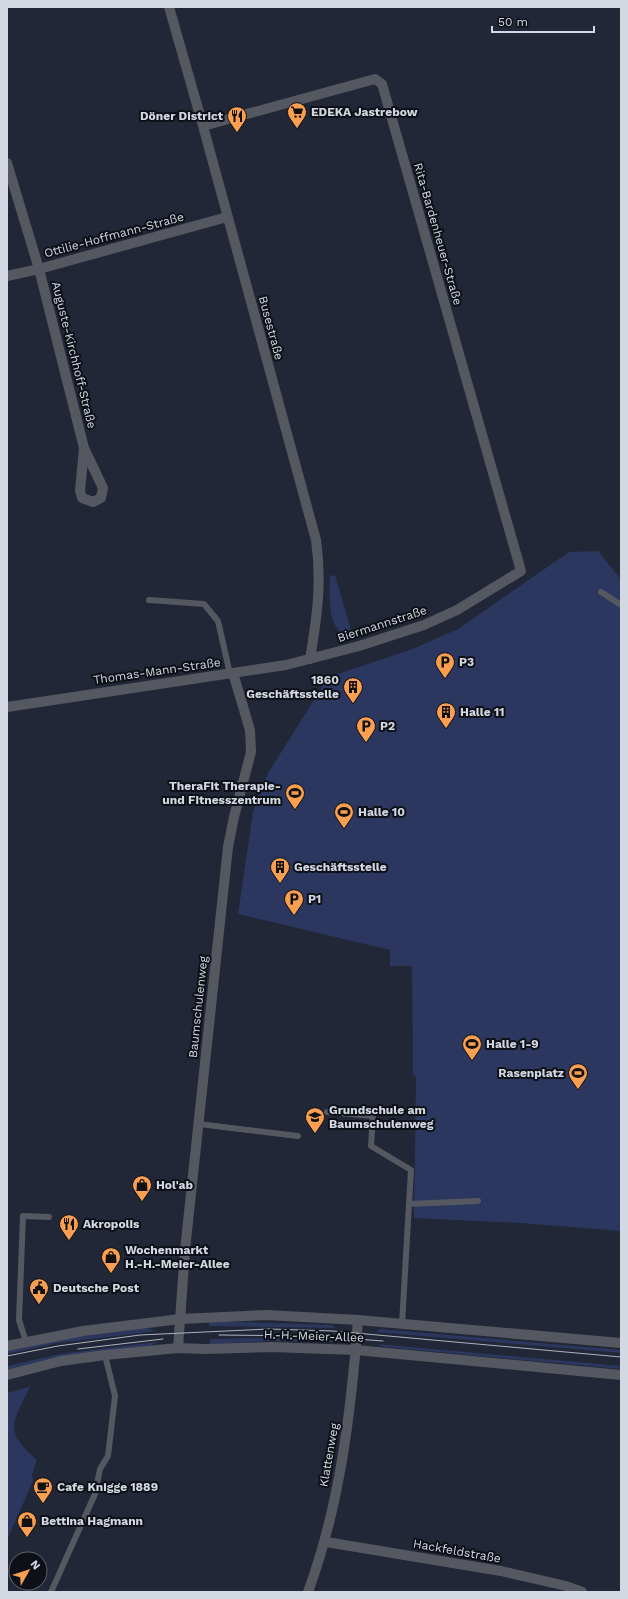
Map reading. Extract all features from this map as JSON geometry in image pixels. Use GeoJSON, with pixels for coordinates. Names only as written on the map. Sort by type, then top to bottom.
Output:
{"type":"FeatureCollection","features":[{"type":"Feature","properties":{"kind":"street","name":"Busestraße"},"geometry":{"type":"LineString","coordinates":[[169,7],[308,506],[316,540],[320,566],[319,606],[310,659]]}},
{"type":"Feature","properties":{"kind":"street","name":"Rita-Bardenheuer-Straße"},"geometry":{"type":"LineString","coordinates":[[203,126],[375,79],[382,84],[521,571]]}},
{"type":"Feature","properties":{"kind":"street","name":"Auguste-Kirchhoff-Straße"},"geometry":{"type":"LineString","coordinates":[[7,163],[39,269],[84,448],[103,488],[101,498],[93,502],[82,498],[80,491],[84,448]]}},
{"type":"Feature","properties":{"kind":"street","name":"Ottilie-Hoffmann-Straße"},"geometry":{"type":"LineString","coordinates":[[7,276],[39,269],[227,217]]}},
{"type":"Feature","properties":{"kind":"street","name":"Biermannstraße"},"geometry":{"type":"LineString","coordinates":[[310,659],[371,643],[424,625],[457,610],[521,571]]}},
{"type":"Feature","properties":{"kind":"street","name":"Thomas-Mann-Straße"},"geometry":{"type":"LineString","coordinates":[[7,707],[232,673],[310,659]]}},
{"type":"Feature","properties":{"kind":"street","name":"Baumschulenweg"},"geometry":{"type":"LineString","coordinates":[[178,1348],[185,1250],[228,847],[234,817],[251,752],[250,730],[232,673]]}},
{"type":"Feature","properties":{"kind":"street","name":"H.-H.-Meier-Allee"},"geometry":{"type":"LineString","coordinates":[[7,1346],[83,1331],[180,1319],[267,1315],[358,1320],[621,1344]]}},
{"type":"Feature","properties":{"kind":"street","name":"Klattenweg"},"geometry":{"type":"LineString","coordinates":[[308,1592],[326,1542],[346,1442],[358,1320]]}},
{"type":"Feature","properties":{"kind":"street","name":"H.-H.-Meier-Allee"},"geometry":{"type":"LineString","coordinates":[[7,1375],[61,1361],[105,1355],[178,1348],[205,1349],[271,1347],[356,1350],[621,1374]]}},
{"type":"Feature","properties":{"kind":"street","name":"Hackfeldstraße"},"geometry":{"type":"LineString","coordinates":[[326,1542],[501,1572],[566,1586],[582,1592]]}},
{"type":"Feature","properties":{"kind":"lane"},"geometry":{"type":"LineString","coordinates":[[601,592],[621,605]]}},
{"type":"Feature","properties":{"kind":"lane"},"geometry":{"type":"LineString","coordinates":[[149,600],[204,604],[218,622],[232,673]]}},
{"type":"Feature","properties":{"kind":"lane"},"geometry":{"type":"LineString","coordinates":[[327,1112],[373,1116],[371,1146],[411,1170],[402,1324]]}},
{"type":"Feature","properties":{"kind":"lane"},"geometry":{"type":"LineString","coordinates":[[199,1124],[298,1136]]}},
{"type":"Feature","properties":{"kind":"lane"},"geometry":{"type":"LineString","coordinates":[[409,1204],[478,1201]]}},
{"type":"Feature","properties":{"kind":"lane"},"geometry":{"type":"LineString","coordinates":[[26,1342],[19,1320],[23,1216],[49,1217]]}},
{"type":"Feature","properties":{"kind":"lane"},"geometry":{"type":"LineString","coordinates":[[50,1592],[95,1494],[100,1469],[108,1456],[115,1396],[105,1355]]}},
{"type":"Feature","properties":{"kind":"shaded area"},"geometry":{"type":"Polygon","coordinates":[[[598,551],[619,577],[621,582],[621,1231],[521,1223],[414,1218],[416,1076],[413,1075],[412,966],[390,966],[390,950],[238,914],[253,812],[268,773],[321,689],[323,679],[415,648],[458,629],[569,552],[598,551]]]}},
{"type":"Feature","properties":{"kind":"shaded area"},"geometry":{"type":"Polygon","coordinates":[[[335,575],[352,634],[345,636],[339,631],[335,624],[330,609],[330,576],[335,575]]]}},
{"type":"Feature","properties":{"kind":"shaded area"},"geometry":{"type":"Polygon","coordinates":[[[209,1321],[332,1325],[336,1328],[209,1326],[209,1321]]]}},
{"type":"Feature","properties":{"kind":"shaded area"},"geometry":{"type":"Polygon","coordinates":[[[147,1328],[156,1331],[58,1343],[7,1354],[7,1351],[58,1339],[147,1328]]]}},
{"type":"Feature","properties":{"kind":"shaded area"},"geometry":{"type":"Polygon","coordinates":[[[380,1329],[621,1350],[621,1353],[376,1332],[380,1329]]]}},
{"type":"Feature","properties":{"kind":"shaded area"},"geometry":{"type":"Polygon","coordinates":[[[270,1338],[336,1341],[271,1341],[210,1344],[210,1339],[270,1338]]]}},
{"type":"Feature","properties":{"kind":"shaded area"},"geometry":{"type":"Polygon","coordinates":[[[156,1342],[151,1346],[119,1349],[7,1370],[7,1366],[60,1354],[156,1342]]]}},
{"type":"Feature","properties":{"kind":"shaded area"},"geometry":{"type":"Polygon","coordinates":[[[377,1344],[621,1366],[621,1369],[385,1347],[377,1344]]]}},
{"type":"Feature","properties":{"kind":"shaded area"},"geometry":{"type":"Polygon","coordinates":[[[30,1387],[15,1419],[14,1426],[15,1433],[19,1441],[37,1460],[32,1474],[33,1481],[7,1540],[7,1393],[30,1387]]]}},
{"type":"Feature","properties":{"kind":"tram line"},"geometry":{"type":"LineString","coordinates":[[7,1356],[58,1346],[140,1335],[269,1329],[333,1331],[621,1357]]}},
{"type":"Feature","properties":{"kind":"tram line"},"geometry":{"type":"LineString","coordinates":[[219,1335],[315,1336],[383,1341]]}},
{"type":"Feature","properties":{"kind":"tram line"},"geometry":{"type":"LineString","coordinates":[[78,1349],[163,1339]]}},
{"type":"Feature","properties":{"kind":"place","name":"EDEKA Jastrebow"},"geometry":{"type":"Point","coordinates":[297,129]}},
{"type":"Feature","properties":{"kind":"place","name":"Döner District"},"geometry":{"type":"Point","coordinates":[237,133]}},
{"type":"Feature","properties":{"kind":"place","name":"P3"},"geometry":{"type":"Point","coordinates":[445,679]}},
{"type":"Feature","properties":{"kind":"place","name":"1860 Geschäftsstelle"},"geometry":{"type":"Point","coordinates":[353,704]}},
{"type":"Feature","properties":{"kind":"place","name":"Halle 11"},"geometry":{"type":"Point","coordinates":[446,729]}},
{"type":"Feature","properties":{"kind":"place","name":"P2"},"geometry":{"type":"Point","coordinates":[366,743]}},
{"type":"Feature","properties":{"kind":"place","name":"TheraFit Therapie- und Fitnesszentrum"},"geometry":{"type":"Point","coordinates":[295,810]}},
{"type":"Feature","properties":{"kind":"place","name":"Halle 10"},"geometry":{"type":"Point","coordinates":[344,829]}},
{"type":"Feature","properties":{"kind":"place","name":"Geschäftsstelle"},"geometry":{"type":"Point","coordinates":[280,884]}},
{"type":"Feature","properties":{"kind":"place","name":"P1"},"geometry":{"type":"Point","coordinates":[294,916]}},
{"type":"Feature","properties":{"kind":"place","name":"Halle 1-9"},"geometry":{"type":"Point","coordinates":[472,1061]}},
{"type":"Feature","properties":{"kind":"place","name":"Rasenplatz"},"geometry":{"type":"Point","coordinates":[578,1090]}},
{"type":"Feature","properties":{"kind":"place","name":"Grundschule am Baumschulenweg"},"geometry":{"type":"Point","coordinates":[315,1134]}},
{"type":"Feature","properties":{"kind":"place","name":"Hol'ab"},"geometry":{"type":"Point","coordinates":[142,1202]}},
{"type":"Feature","properties":{"kind":"place","name":"Akropolis"},"geometry":{"type":"Point","coordinates":[69,1241]}},
{"type":"Feature","properties":{"kind":"place","name":"Wochenmarkt H.-H.-Meier-Allee"},"geometry":{"type":"Point","coordinates":[111,1274]}},
{"type":"Feature","properties":{"kind":"place","name":"Deutsche Post"},"geometry":{"type":"Point","coordinates":[39,1305]}},
{"type":"Feature","properties":{"kind":"place","name":"Cafe Knigge 1889"},"geometry":{"type":"Point","coordinates":[43,1504]}},
{"type":"Feature","properties":{"kind":"place","name":"Bettina Hagmann"},"geometry":{"type":"Point","coordinates":[27,1538]}}]}
